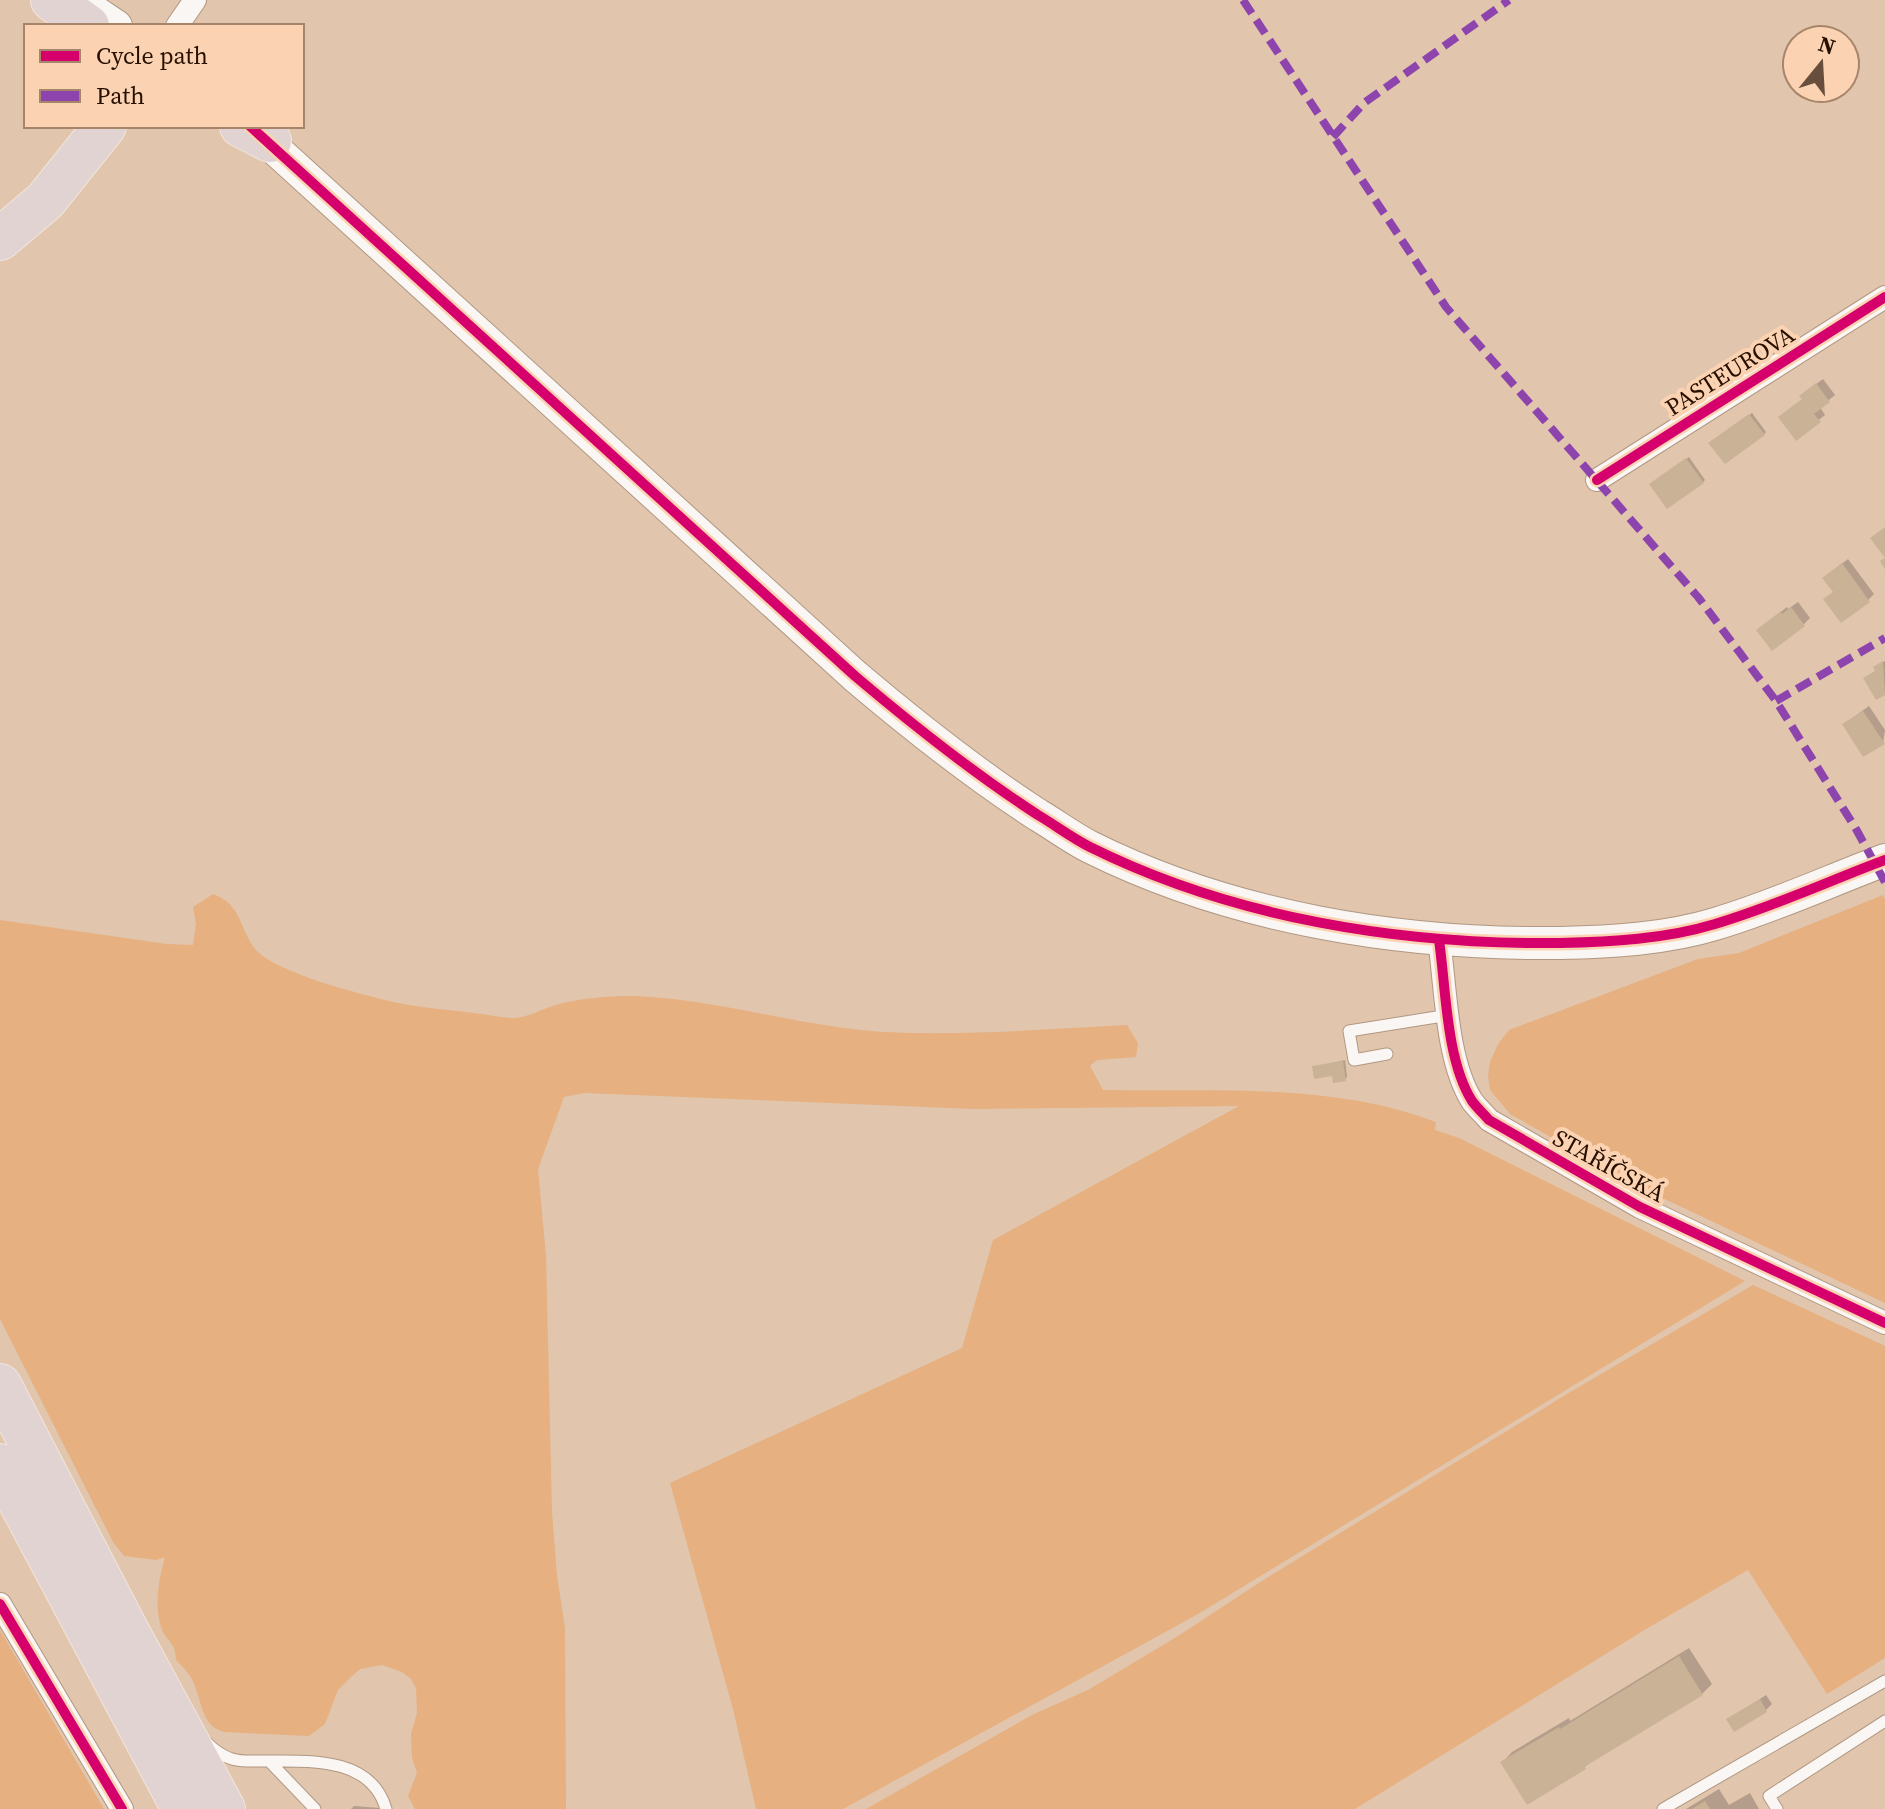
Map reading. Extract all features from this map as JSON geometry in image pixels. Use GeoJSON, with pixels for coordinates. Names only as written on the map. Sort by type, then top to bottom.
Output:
{"type":"FeatureCollection","features":[{"type":"Feature","properties":{"kind":"highway"},"geometry":{"type":"LineString","coordinates":[[52,0],[85,24]]}},
{"type":"Feature","properties":{"kind":"highway"},"geometry":{"type":"LineString","coordinates":[[0,239],[45,201],[103,130]]}},
{"type":"Feature","properties":{"kind":"highway"},"geometry":{"type":"LineString","coordinates":[[0,1385],[224,1809]]}},
{"type":"Feature","properties":{"kind":"highway"},"geometry":{"type":"LineString","coordinates":[[0,1465],[183,1809]]}},
{"type":"Feature","properties":{"kind":"street"},"geometry":{"type":"LineString","coordinates":[[77,0],[113,24]]}},
{"type":"Feature","properties":{"kind":"street"},"geometry":{"type":"LineString","coordinates":[[178,24],[195,0]]}},
{"type":"Feature","properties":{"kind":"street"},"geometry":{"type":"LineString","coordinates":[[254,131],[855,676],[920,731],[993,786],[1088,846],[1228,900],[1339,925],[1439,940],[1522,943],[1598,942],[1714,924],[1885,860]]}},
{"type":"Feature","properties":{"kind":"street","name":"PASTEUROVA"},"geometry":{"type":"LineString","coordinates":[[1597,480],[1885,297]]}},
{"type":"Feature","properties":{"kind":"street","name":"STAŘÍČSKÁ"},"geometry":{"type":"LineString","coordinates":[[1439,940],[1460,1074],[1473,1101],[1489,1120],[1640,1207],[1885,1323]]}},
{"type":"Feature","properties":{"kind":"street"},"geometry":{"type":"LineString","coordinates":[[0,1604],[122,1809]]}},
{"type":"Feature","properties":{"kind":"lane"},"geometry":{"type":"LineString","coordinates":[[1387,1054],[1354,1060],[1349,1031],[1449,1015]]}},
{"type":"Feature","properties":{"kind":"lane"},"geometry":{"type":"LineString","coordinates":[[126,1628],[200,1736],[215,1751],[233,1760],[353,1768],[367,1777],[382,1795],[386,1809]]}},
{"type":"Feature","properties":{"kind":"lane"},"geometry":{"type":"LineString","coordinates":[[1663,1809],[1885,1681]]}},
{"type":"Feature","properties":{"kind":"lane"},"geometry":{"type":"LineString","coordinates":[[1777,1809],[1769,1796],[1885,1721]]}},
{"type":"Feature","properties":{"kind":"lane"},"geometry":{"type":"LineString","coordinates":[[269,1761],[315,1809]]}},
{"type":"Feature","properties":{"kind":"shaded area"},"geometry":{"type":"Polygon","coordinates":[[[213,894],[232,906],[256,950],[276,964],[342,989],[420,1007],[515,1018],[575,1001],[633,996],[696,1002],[822,1025],[885,1032],[976,1033],[1127,1025],[1138,1043],[1136,1057],[1097,1060],[1090,1066],[1103,1090],[1272,1092],[1356,1100],[1396,1109],[1436,1122],[1435,1130],[1459,1138],[1745,1281],[1198,1614],[843,1809],[756,1809],[733,1709],[670,1483],[962,1348],[993,1240],[1239,1106],[975,1109],[584,1093],[564,1097],[538,1169],[546,1256],[552,1512],[565,1628],[566,1809],[415,1809],[408,1796],[417,1773],[412,1758],[411,1734],[417,1713],[416,1688],[402,1672],[382,1665],[360,1669],[338,1690],[325,1724],[309,1736],[225,1732],[212,1726],[204,1714],[193,1682],[176,1660],[174,1649],[161,1627],[159,1583],[165,1557],[156,1560],[124,1556],[113,1542],[0,1319],[0,920],[193,945],[196,924],[193,907],[213,894]]]}},
{"type":"Feature","properties":{"kind":"shaded area"},"geometry":{"type":"Polygon","coordinates":[[[1883,895],[1885,1303],[1635,1185],[1510,1114],[1490,1090],[1490,1062],[1509,1030],[1698,959],[1739,953],[1883,895]]]}},
{"type":"Feature","properties":{"kind":"shaded area"},"geometry":{"type":"Polygon","coordinates":[[[1753,1285],[1885,1346],[1885,1658],[1827,1694],[1748,1570],[1646,1629],[1355,1809],[866,1809],[1032,1715],[1088,1690],[1572,1391],[1753,1285]]]}},
{"type":"Feature","properties":{"kind":"shaded area"},"geometry":{"type":"Polygon","coordinates":[[[0,1630],[104,1809],[0,1809],[0,1630]]]}},
{"type":"Feature","properties":{"kind":"building"},"geometry":{"type":"Polygon","coordinates":[[[1816,383],[1830,402],[1814,414],[1821,422],[1796,441],[1778,417],[1802,399],[1799,396],[1816,383]]]}},
{"type":"Feature","properties":{"kind":"building"},"geometry":{"type":"Polygon","coordinates":[[[1749,414],[1765,435],[1725,464],[1708,443],[1749,414]]]}},
{"type":"Feature","properties":{"kind":"building"},"geometry":{"type":"Polygon","coordinates":[[[1686,458],[1704,483],[1667,509],[1649,484],[1686,458]]]}},
{"type":"Feature","properties":{"kind":"building"},"geometry":{"type":"Polygon","coordinates":[[[1885,527],[1885,558],[1870,538],[1885,527]]]}},
{"type":"Feature","properties":{"kind":"building"},"geometry":{"type":"Polygon","coordinates":[[[1842,563],[1870,602],[1841,623],[1823,599],[1833,592],[1822,578],[1842,563]]]}},
{"type":"Feature","properties":{"kind":"building"},"geometry":{"type":"Polygon","coordinates":[[[1791,607],[1805,626],[1772,651],[1756,630],[1791,607]]]}},
{"type":"Feature","properties":{"kind":"building"},"geometry":{"type":"Polygon","coordinates":[[[1883,661],[1885,695],[1876,700],[1863,678],[1875,671],[1873,667],[1883,661]]]}},
{"type":"Feature","properties":{"kind":"building"},"geometry":{"type":"Polygon","coordinates":[[[1863,711],[1885,744],[1863,757],[1842,724],[1863,711]]]}},
{"type":"Feature","properties":{"kind":"building"},"geometry":{"type":"Polygon","coordinates":[[[1343,1061],[1346,1081],[1333,1083],[1332,1076],[1314,1079],[1312,1066],[1343,1061]]]}},
{"type":"Feature","properties":{"kind":"building"},"geometry":{"type":"Polygon","coordinates":[[[1679,1656],[1703,1695],[1527,1805],[1500,1762],[1679,1656]]]}},
{"type":"Feature","properties":{"kind":"building"},"geometry":{"type":"Polygon","coordinates":[[[1760,1699],[1767,1712],[1734,1732],[1726,1719],[1760,1699]]]}},
{"type":"Feature","properties":{"kind":"building"},"geometry":{"type":"Polygon","coordinates":[[[1705,1801],[1710,1809],[1692,1809],[1705,1801]]]}},
{"type":"Feature","properties":{"kind":"marked path"},"geometry":{"type":"LineString","coordinates":[[1243,0],[1446,307],[1698,597],[1776,701],[1856,829],[1885,882]]}},
{"type":"Feature","properties":{"kind":"marked path"},"geometry":{"type":"LineString","coordinates":[[1333,137],[1364,103],[1509,0]]}},
{"type":"Feature","properties":{"kind":"marked path"},"geometry":{"type":"LineString","coordinates":[[1776,701],[1885,638]]}},
{"type":"Feature","properties":{"kind":"cycle path"},"geometry":{"type":"LineString","coordinates":[[252,128],[877,695],[967,766],[1038,815],[1083,843],[1145,872],[1259,909],[1319,922],[1439,939],[1560,943],[1638,939],[1696,929],[1758,910],[1885,860]]}},
{"type":"Feature","properties":{"kind":"cycle path"},"geometry":{"type":"LineString","coordinates":[[1597,480],[1885,297]]}},
{"type":"Feature","properties":{"kind":"cycle path"},"geometry":{"type":"LineString","coordinates":[[1439,940],[1448,1023],[1457,1065],[1472,1101],[1489,1120],[1640,1207],[1885,1323]]}},
{"type":"Feature","properties":{"kind":"cycle path"},"geometry":{"type":"LineString","coordinates":[[0,1604],[122,1809]]}}]}
